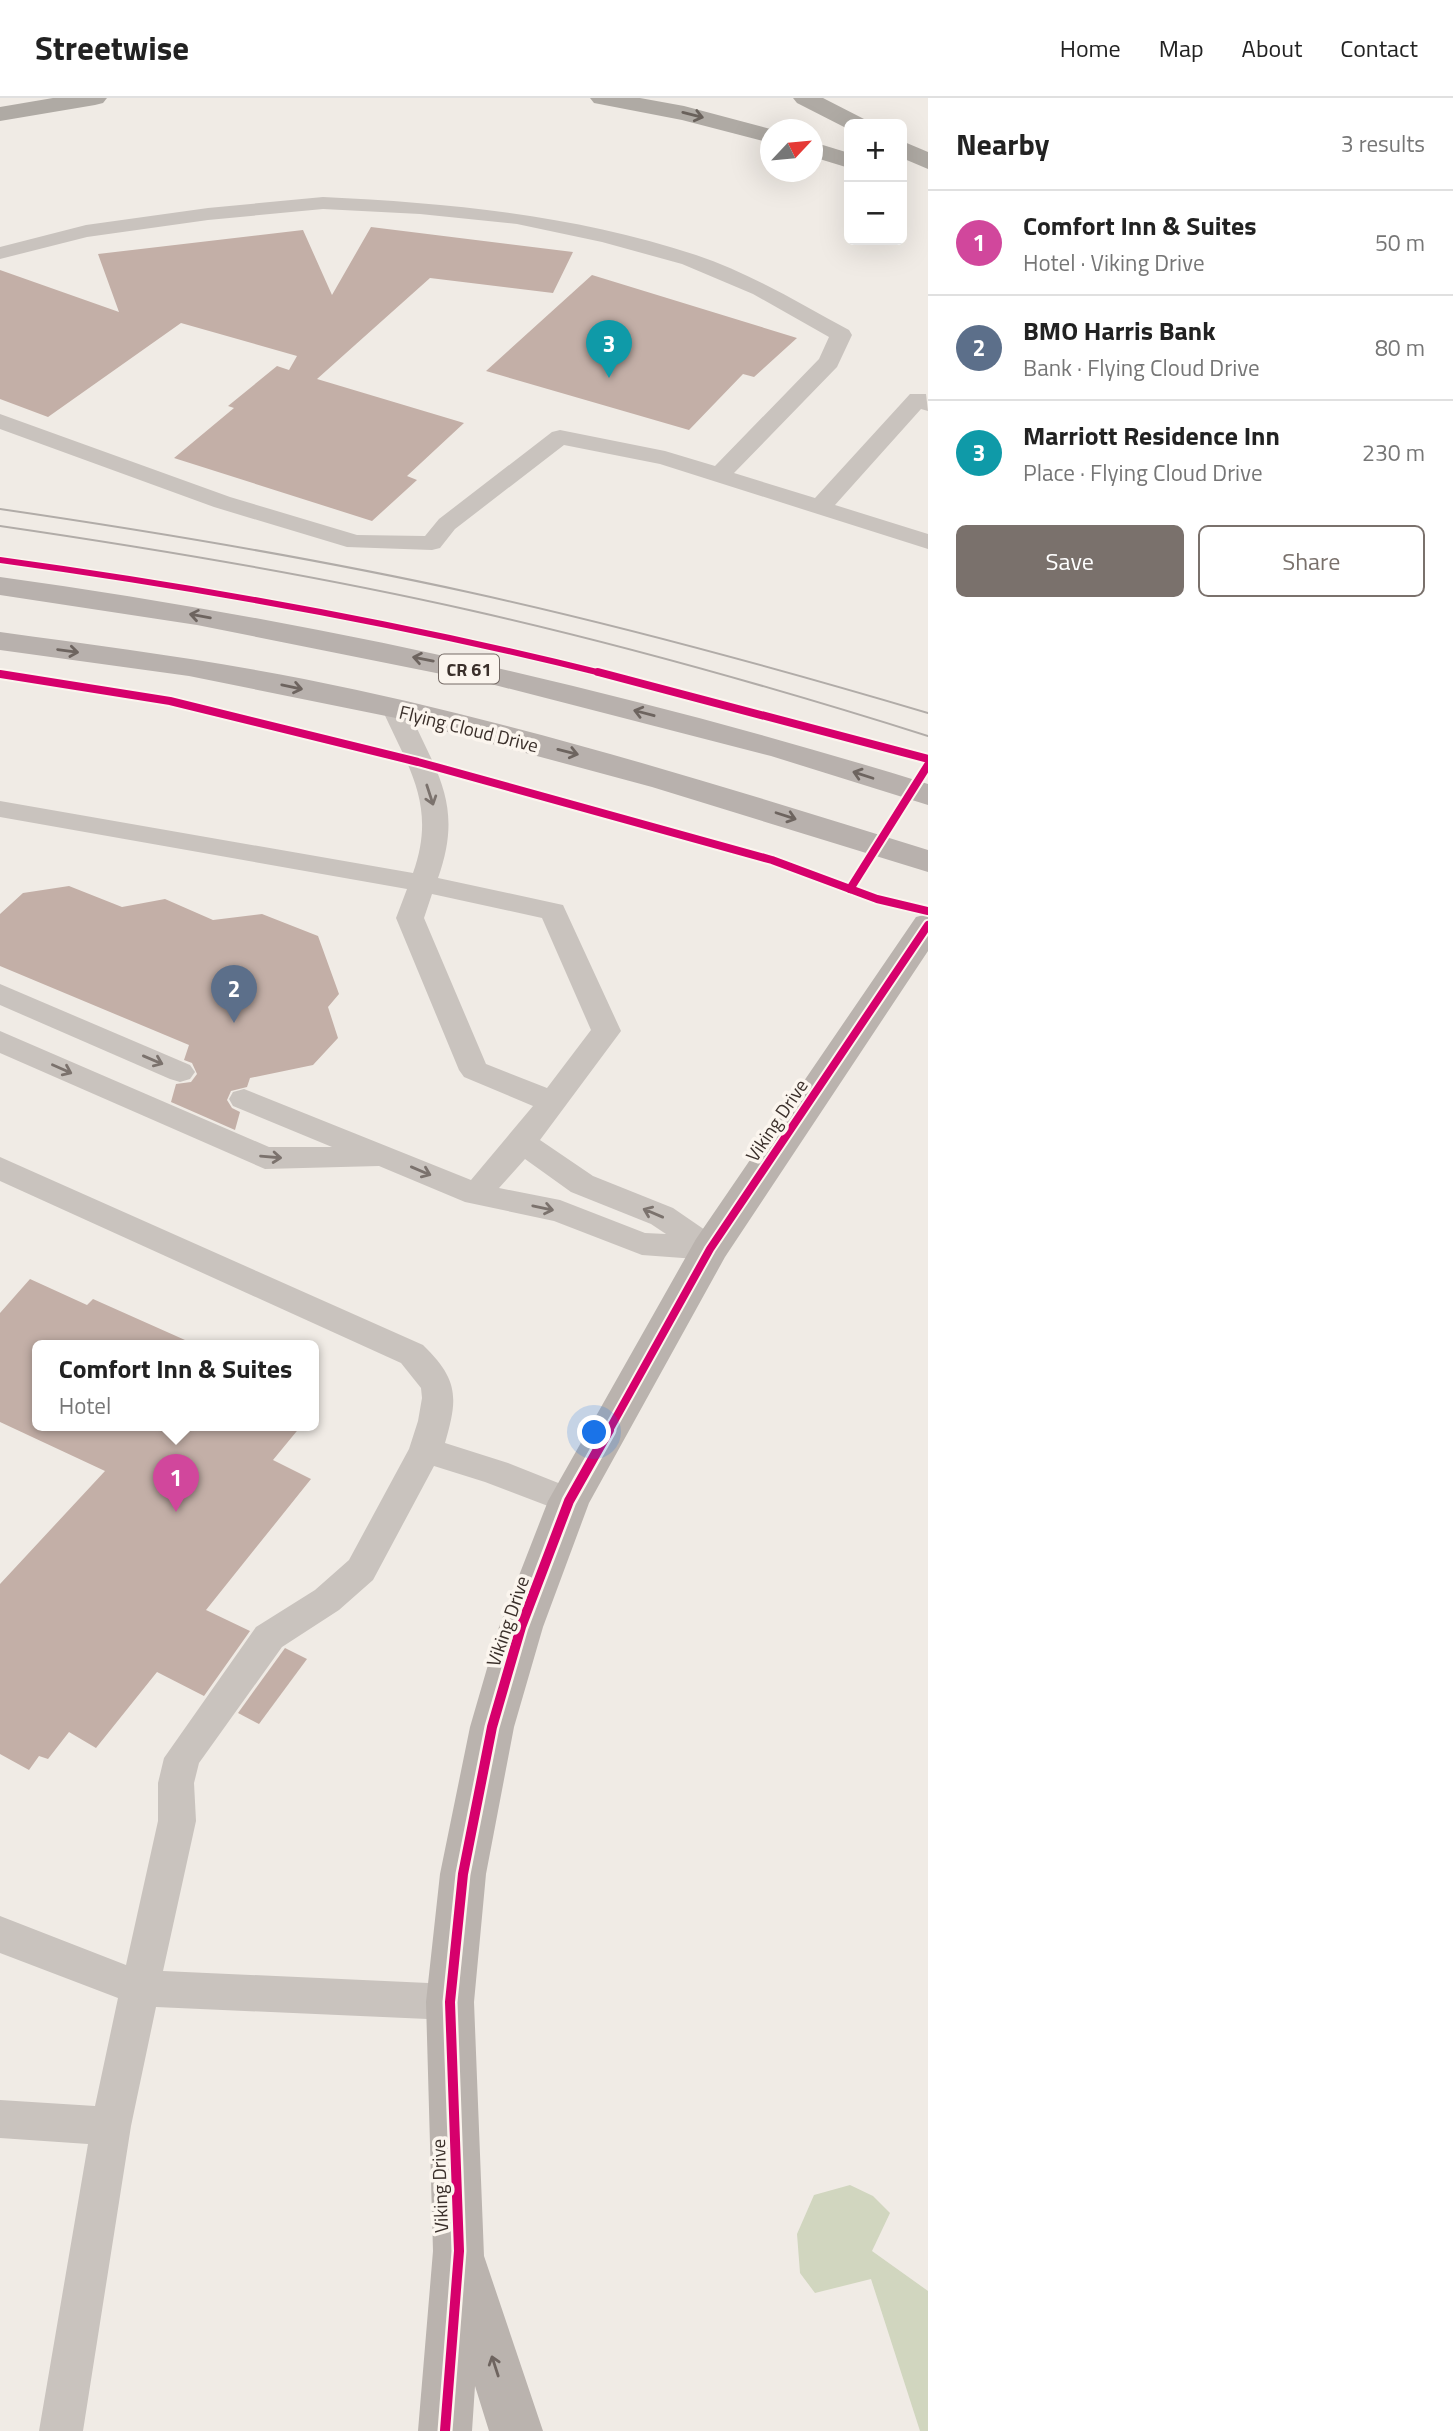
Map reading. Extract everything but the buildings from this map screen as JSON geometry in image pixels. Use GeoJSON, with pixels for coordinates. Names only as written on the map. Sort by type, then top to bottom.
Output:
{"type":"FeatureCollection","features":[{"type":"Feature","properties":{"kind":"highway"},"geometry":{"type":"LineString","coordinates":[[0,114],[95,98]]}},
{"type":"Feature","properties":{"kind":"highway"},"geometry":{"type":"LineString","coordinates":[[601,98],[684,113],[760,133]]}},
{"type":"Feature","properties":{"kind":"highway"},"geometry":{"type":"LineString","coordinates":[[806,98],[846,119]]}},
{"type":"Feature","properties":{"kind":"highway"},"geometry":{"type":"LineString","coordinates":[[823,152],[844,159]]}},
{"type":"Feature","properties":{"kind":"highway"},"geometry":{"type":"LineString","coordinates":[[907,152],[928,162]]}},
{"type":"Feature","properties":{"kind":"main road","name":"CR 61"},"geometry":{"type":"LineString","coordinates":[[0,586],[124,602],[434,661],[784,749],[928,795]]}},
{"type":"Feature","properties":{"kind":"main road","name":"Flying Cloud Drive"},"geometry":{"type":"LineString","coordinates":[[0,641],[215,670],[395,709],[581,755],[928,861]]}},
{"type":"Feature","properties":{"kind":"street","name":"Viking Drive"},"geometry":{"type":"LineString","coordinates":[[445,2431],[458,2251],[450,2002],[463,1874],[492,1727],[521,1627],[569,1501],[710,1249],[928,925]]}},
{"type":"Feature","properties":{"kind":"street","name":"Viking Drive"},"geometry":{"type":"LineString","coordinates":[[458,2251],[516,2431]]}},
{"type":"Feature","properties":{"kind":"lane"},"geometry":{"type":"LineString","coordinates":[[0,253],[112,227],[323,203],[420,208],[517,218],[605,237],[689,260],[760,290],[841,335],[829,362],[719,475]]}},
{"type":"Feature","properties":{"kind":"lane"},"geometry":{"type":"LineString","coordinates":[[820,507],[918,399],[928,404]]}},
{"type":"Feature","properties":{"kind":"lane"},"geometry":{"type":"LineString","coordinates":[[0,421],[222,502],[355,542],[432,543],[447,524],[560,437],[665,458],[928,542]]}},
{"type":"Feature","properties":{"kind":"lane"},"geometry":{"type":"LineString","coordinates":[[395,709],[432,796],[436,818],[436,835],[410,918],[474,1070],[553,1102]]}},
{"type":"Feature","properties":{"kind":"lane"},"geometry":{"type":"LineString","coordinates":[[0,809],[421,883],[553,911],[606,1031],[522,1142],[477,1194]]}},
{"type":"Feature","properties":{"kind":"lane"},"geometry":{"type":"LineString","coordinates":[[0,995],[180,1072]]}},
{"type":"Feature","properties":{"kind":"lane"},"geometry":{"type":"LineString","coordinates":[[0,1041],[265,1158],[389,1157]]}},
{"type":"Feature","properties":{"kind":"lane"},"geometry":{"type":"LineString","coordinates":[[244,1099],[477,1194],[560,1211],[642,1244],[710,1249]]}},
{"type":"Feature","properties":{"kind":"lane"},"geometry":{"type":"LineString","coordinates":[[522,1142],[582,1184],[662,1216],[710,1249]]}},
{"type":"Feature","properties":{"kind":"lane"},"geometry":{"type":"LineString","coordinates":[[0,1168],[412,1353],[427,1367],[439,1386],[439,1403],[426,1451],[361,1570],[327,1600],[269,1637],[182,1758],[176,1783],[177,1821],[111,2126],[61,2431]]}},
{"type":"Feature","properties":{"kind":"lane"},"geometry":{"type":"LineString","coordinates":[[426,1451],[496,1472],[569,1501]]}},
{"type":"Feature","properties":{"kind":"lane"},"geometry":{"type":"LineString","coordinates":[[0,1933],[140,1988],[450,2002]]}},
{"type":"Feature","properties":{"kind":"lane"},"geometry":{"type":"LineString","coordinates":[[0,2119],[111,2126]]}},
{"type":"Feature","properties":{"kind":"green space"},"geometry":{"type":"Polygon","coordinates":[[[850,2185],[873,2196],[890,2213],[872,2251],[928,2291],[928,2431],[920,2431],[871,2279],[815,2293],[800,2273],[797,2234],[814,2195],[850,2185]]]}},
{"type":"Feature","properties":{"kind":"tram line"},"geometry":{"type":"LineString","coordinates":[[0,509],[235,546],[468,592],[699,648],[928,713]]}},
{"type":"Feature","properties":{"kind":"tram line"},"geometry":{"type":"LineString","coordinates":[[0,526],[235,564],[469,610],[700,668],[928,736]]}},
{"type":"Feature","properties":{"kind":"cycle path"},"geometry":{"type":"LineString","coordinates":[[0,560],[118,576],[352,617],[699,697],[928,759]]}},
{"type":"Feature","properties":{"kind":"cycle path"},"geometry":{"type":"LineString","coordinates":[[0,674],[170,701],[418,762],[772,860],[877,899],[928,911]]}},
{"type":"Feature","properties":{"kind":"cycle path"},"geometry":{"type":"LineString","coordinates":[[850,889],[928,765]]}},
{"type":"Feature","properties":{"kind":"cycle path"},"geometry":{"type":"LineString","coordinates":[[445,2431],[459,2251],[450,2002],[463,1874],[492,1727],[521,1627],[569,1501],[710,1249],[928,925]]}},
{"type":"Feature","properties":{"kind":"place","name":"Marriott Residence Inn"},"geometry":{"type":"Point","coordinates":[609,378]}},
{"type":"Feature","properties":{"kind":"place","name":"BMO Harris Bank"},"geometry":{"type":"Point","coordinates":[234,1023]}},
{"type":"Feature","properties":{"kind":"place","name":"Comfort Inn & Suites"},"geometry":{"type":"Point","coordinates":[176,1512]}}]}
